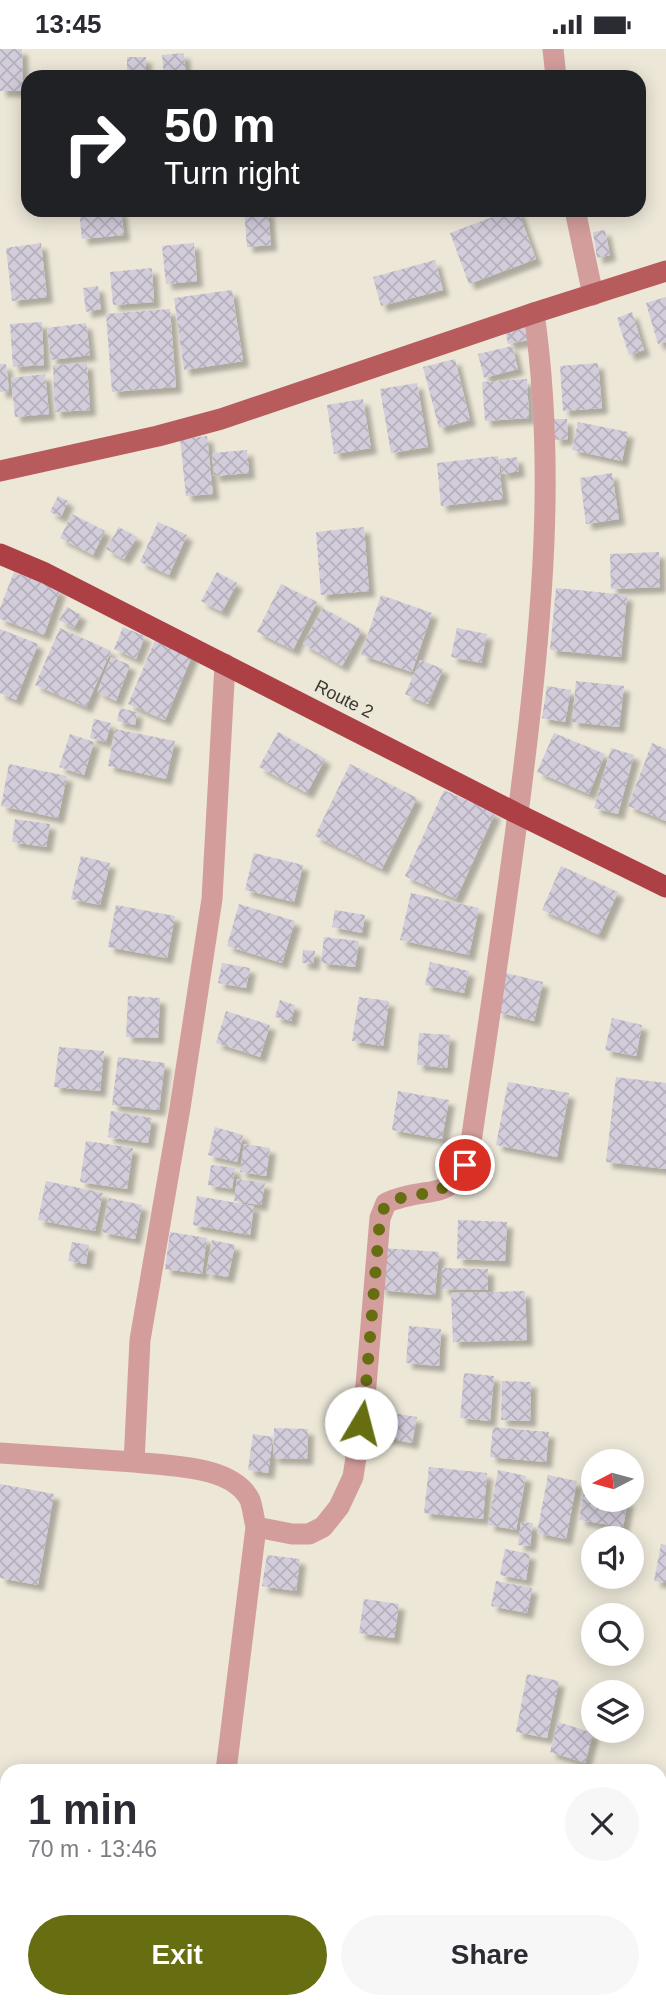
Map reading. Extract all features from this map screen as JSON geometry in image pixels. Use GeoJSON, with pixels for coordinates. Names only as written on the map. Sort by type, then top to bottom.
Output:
{"type":"FeatureCollection","features":[{"type":"Feature","properties":{"kind":"highway","name":"Route 2"},"geometry":{"type":"LineString","coordinates":[[0,554],[45,573],[666,887]]}},
{"type":"Feature","properties":{"kind":"main road"},"geometry":{"type":"LineString","coordinates":[[0,471],[158,436],[221,419],[666,271]]}},
{"type":"Feature","properties":{"kind":"street"},"geometry":{"type":"LineString","coordinates":[[553,49],[555,70]]}},
{"type":"Feature","properties":{"kind":"street"},"geometry":{"type":"LineString","coordinates":[[576,217],[593,295]]}},
{"type":"Feature","properties":{"kind":"street"},"geometry":{"type":"LineString","coordinates":[[256,1527],[292,1534],[309,1534],[323,1527],[339,1507],[352,1477],[365,1397],[380,1218],[386,1203],[400,1197],[444,1189],[457,1178],[465,1165],[471,1142],[518,814],[541,608],[546,488],[544,401],[534,313]]}},
{"type":"Feature","properties":{"kind":"street"},"geometry":{"type":"LineString","coordinates":[[134,1462],[140,1340],[212,899],[225,664]]}},
{"type":"Feature","properties":{"kind":"street"},"geometry":{"type":"LineString","coordinates":[[0,1453],[134,1462],[213,1472],[237,1485],[249,1499],[256,1527],[227,1764]]}},
{"type":"Feature","properties":{"kind":"building"},"geometry":{"type":"Polygon","coordinates":[[[0,49],[22,49],[21,91],[0,91],[0,49]]]}},
{"type":"Feature","properties":{"kind":"building"},"geometry":{"type":"Polygon","coordinates":[[[184,53],[185,70],[163,70],[162,55],[184,53]]]}},
{"type":"Feature","properties":{"kind":"building"},"geometry":{"type":"Polygon","coordinates":[[[127,57],[146,57],[146,70],[127,70],[127,57]]]}},
{"type":"Feature","properties":{"kind":"building"},"geometry":{"type":"Polygon","coordinates":[[[80,217],[122,217],[124,235],[82,239],[80,217]]]}},
{"type":"Feature","properties":{"kind":"building"},"geometry":{"type":"Polygon","coordinates":[[[245,217],[269,217],[271,245],[247,247],[245,217]]]}},
{"type":"Feature","properties":{"kind":"building"},"geometry":{"type":"Polygon","coordinates":[[[492,217],[521,217],[536,259],[469,284],[450,233],[492,217]]]}},
{"type":"Feature","properties":{"kind":"building"},"geometry":{"type":"Polygon","coordinates":[[[605,230],[610,255],[597,258],[593,232],[605,230]]]}},
{"type":"Feature","properties":{"kind":"building"},"geometry":{"type":"Polygon","coordinates":[[[41,243],[47,297],[12,301],[6,248],[41,243]]]}},
{"type":"Feature","properties":{"kind":"building"},"geometry":{"type":"Polygon","coordinates":[[[194,243],[197,281],[166,284],[162,246],[194,243]]]}},
{"type":"Feature","properties":{"kind":"building"},"geometry":{"type":"Polygon","coordinates":[[[435,260],[443,290],[381,306],[373,277],[435,260]]]}},
{"type":"Feature","properties":{"kind":"building"},"geometry":{"type":"Polygon","coordinates":[[[152,268],[154,302],[113,305],[110,272],[152,268]]]}},
{"type":"Feature","properties":{"kind":"building"},"geometry":{"type":"Polygon","coordinates":[[[98,286],[101,309],[86,312],[83,288],[98,286]]]}},
{"type":"Feature","properties":{"kind":"building"},"geometry":{"type":"Polygon","coordinates":[[[232,290],[243,361],[184,370],[174,298],[232,290]]]}},
{"type":"Feature","properties":{"kind":"building"},"geometry":{"type":"Polygon","coordinates":[[[666,297],[666,342],[658,344],[646,303],[666,297]]]}},
{"type":"Feature","properties":{"kind":"building"},"geometry":{"type":"Polygon","coordinates":[[[170,309],[176,387],[112,392],[106,314],[170,309]]]}},
{"type":"Feature","properties":{"kind":"building"},"geometry":{"type":"Polygon","coordinates":[[[632,312],[644,350],[629,355],[617,318],[632,312]]]}},
{"type":"Feature","properties":{"kind":"building"},"geometry":{"type":"Polygon","coordinates":[[[530,321],[534,339],[508,344],[504,326],[530,321]]]}},
{"type":"Feature","properties":{"kind":"building"},"geometry":{"type":"Polygon","coordinates":[[[42,322],[44,365],[13,367],[10,324],[42,322]]]}},
{"type":"Feature","properties":{"kind":"building"},"geometry":{"type":"Polygon","coordinates":[[[86,323],[90,355],[51,360],[47,328],[86,323]]]}},
{"type":"Feature","properties":{"kind":"building"},"geometry":{"type":"Polygon","coordinates":[[[512,346],[518,369],[484,378],[478,354],[512,346]]]}},
{"type":"Feature","properties":{"kind":"building"},"geometry":{"type":"Polygon","coordinates":[[[455,359],[470,420],[439,428],[423,367],[455,359]]]}},
{"type":"Feature","properties":{"kind":"building"},"geometry":{"type":"Polygon","coordinates":[[[87,363],[90,410],[55,412],[53,365],[87,363]]]}},
{"type":"Feature","properties":{"kind":"building"},"geometry":{"type":"Polygon","coordinates":[[[598,363],[602,408],[563,411],[560,366],[598,363]]]}},
{"type":"Feature","properties":{"kind":"building"},"geometry":{"type":"Polygon","coordinates":[[[0,364],[6,364],[9,391],[0,392],[0,364]]]}},
{"type":"Feature","properties":{"kind":"building"},"geometry":{"type":"Polygon","coordinates":[[[45,374],[49,414],[15,417],[11,378],[45,374]]]}},
{"type":"Feature","properties":{"kind":"building"},"geometry":{"type":"Polygon","coordinates":[[[527,379],[529,418],[485,421],[482,382],[527,379]]]}},
{"type":"Feature","properties":{"kind":"building"},"geometry":{"type":"Polygon","coordinates":[[[417,383],[428,447],[391,453],[380,389],[417,383]]]}},
{"type":"Feature","properties":{"kind":"building"},"geometry":{"type":"Polygon","coordinates":[[[363,399],[371,448],[334,454],[327,405],[363,399]]]}},
{"type":"Feature","properties":{"kind":"building"},"geometry":{"type":"Polygon","coordinates":[[[554,419],[567,419],[568,439],[555,440],[554,419]]]}},
{"type":"Feature","properties":{"kind":"building"},"geometry":{"type":"Polygon","coordinates":[[[578,422],[628,432],[622,461],[572,450],[578,422]]]}},
{"type":"Feature","properties":{"kind":"building"},"geometry":{"type":"Polygon","coordinates":[[[207,436],[213,494],[186,496],[180,439],[207,436]]]}},
{"type":"Feature","properties":{"kind":"building"},"geometry":{"type":"Polygon","coordinates":[[[247,450],[249,473],[214,476],[212,453],[247,450]]]}},
{"type":"Feature","properties":{"kind":"building"},"geometry":{"type":"Polygon","coordinates":[[[498,456],[503,499],[441,506],[437,463],[498,456]]]}},
{"type":"Feature","properties":{"kind":"building"},"geometry":{"type":"Polygon","coordinates":[[[517,457],[519,471],[502,474],[500,459],[517,457]]]}},
{"type":"Feature","properties":{"kind":"building"},"geometry":{"type":"Polygon","coordinates":[[[612,473],[619,519],[586,524],[580,478],[612,473]]]}},
{"type":"Feature","properties":{"kind":"building"},"geometry":{"type":"Polygon","coordinates":[[[58,496],[68,501],[61,517],[50,512],[58,496]]]}},
{"type":"Feature","properties":{"kind":"building"},"geometry":{"type":"Polygon","coordinates":[[[72,514],[105,531],[93,555],[60,538],[72,514]]]}},
{"type":"Feature","properties":{"kind":"building"},"geometry":{"type":"Polygon","coordinates":[[[158,522],[187,535],[169,575],[140,562],[158,522]]]}},
{"type":"Feature","properties":{"kind":"building"},"geometry":{"type":"Polygon","coordinates":[[[119,527],[137,537],[124,559],[106,549],[119,527]]]}},
{"type":"Feature","properties":{"kind":"building"},"geometry":{"type":"Polygon","coordinates":[[[364,527],[369,591],[321,595],[316,532],[364,527]]]}},
{"type":"Feature","properties":{"kind":"building"},"geometry":{"type":"Polygon","coordinates":[[[659,552],[660,587],[611,589],[610,554],[659,552]]]}},
{"type":"Feature","properties":{"kind":"building"},"geometry":{"type":"Polygon","coordinates":[[[14,572],[60,590],[44,635],[0,619],[0,608],[14,572]]]}},
{"type":"Feature","properties":{"kind":"building"},"geometry":{"type":"Polygon","coordinates":[[[217,572],[237,583],[222,612],[201,601],[217,572]]]}},
{"type":"Feature","properties":{"kind":"building"},"geometry":{"type":"Polygon","coordinates":[[[281,584],[317,602],[293,650],[257,632],[281,584]]]}},
{"type":"Feature","properties":{"kind":"building"},"geometry":{"type":"Polygon","coordinates":[[[556,588],[627,595],[621,657],[550,650],[556,588]]]}},
{"type":"Feature","properties":{"kind":"building"},"geometry":{"type":"Polygon","coordinates":[[[381,595],[432,613],[412,672],[361,655],[381,595]]]}},
{"type":"Feature","properties":{"kind":"building"},"geometry":{"type":"Polygon","coordinates":[[[67,607],[81,615],[74,628],[59,620],[67,607]]]}},
{"type":"Feature","properties":{"kind":"building"},"geometry":{"type":"Polygon","coordinates":[[[323,608],[362,630],[342,666],[303,644],[323,608]]]}},
{"type":"Feature","properties":{"kind":"building"},"geometry":{"type":"Polygon","coordinates":[[[123,627],[145,636],[136,659],[114,649],[123,627]]]}},
{"type":"Feature","properties":{"kind":"building"},"geometry":{"type":"Polygon","coordinates":[[[60,628],[111,651],[86,707],[35,685],[60,628]]]}},
{"type":"Feature","properties":{"kind":"building"},"geometry":{"type":"Polygon","coordinates":[[[457,628],[487,634],[481,663],[451,657],[457,628]]]}},
{"type":"Feature","properties":{"kind":"building"},"geometry":{"type":"Polygon","coordinates":[[[0,629],[38,644],[16,700],[0,693],[0,629]]]}},
{"type":"Feature","properties":{"kind":"building"},"geometry":{"type":"Polygon","coordinates":[[[156,638],[193,654],[165,720],[128,704],[156,638]]]}},
{"type":"Feature","properties":{"kind":"building"},"geometry":{"type":"Polygon","coordinates":[[[111,657],[130,665],[116,701],[97,692],[111,657]]]}},
{"type":"Feature","properties":{"kind":"building"},"geometry":{"type":"Polygon","coordinates":[[[420,660],[443,669],[428,704],[405,694],[420,660]]]}},
{"type":"Feature","properties":{"kind":"building"},"geometry":{"type":"Polygon","coordinates":[[[576,681],[624,686],[619,727],[572,722],[576,681]]]}},
{"type":"Feature","properties":{"kind":"building"},"geometry":{"type":"Polygon","coordinates":[[[547,686],[571,690],[565,722],[542,718],[547,686]]]}},
{"type":"Feature","properties":{"kind":"building"},"geometry":{"type":"Polygon","coordinates":[[[120,708],[137,712],[135,725],[117,721],[120,708]]]}},
{"type":"Feature","properties":{"kind":"building"},"geometry":{"type":"Polygon","coordinates":[[[94,719],[111,723],[106,742],[90,738],[94,719]]]}},
{"type":"Feature","properties":{"kind":"building"},"geometry":{"type":"Polygon","coordinates":[[[115,729],[175,741],[166,779],[108,766],[115,729]]]}},
{"type":"Feature","properties":{"kind":"building"},"geometry":{"type":"Polygon","coordinates":[[[278,732],[325,759],[307,793],[259,767],[278,732]]]}},
{"type":"Feature","properties":{"kind":"building"},"geometry":{"type":"Polygon","coordinates":[[[554,733],[605,754],[589,794],[537,772],[554,733]]]}},
{"type":"Feature","properties":{"kind":"building"},"geometry":{"type":"Polygon","coordinates":[[[70,734],[94,742],[84,775],[59,767],[70,734]]]}},
{"type":"Feature","properties":{"kind":"building"},"geometry":{"type":"Polygon","coordinates":[[[652,743],[666,749],[666,821],[628,806],[652,743]]]}},
{"type":"Feature","properties":{"kind":"building"},"geometry":{"type":"Polygon","coordinates":[[[611,748],[634,755],[618,814],[594,808],[611,748]]]}},
{"type":"Feature","properties":{"kind":"building"},"geometry":{"type":"Polygon","coordinates":[[[9,764],[67,776],[58,818],[1,806],[9,764]]]}},
{"type":"Feature","properties":{"kind":"building"},"geometry":{"type":"Polygon","coordinates":[[[350,764],[417,798],[382,869],[315,836],[350,764]]]}},
{"type":"Feature","properties":{"kind":"building"},"geometry":{"type":"Polygon","coordinates":[[[444,790],[495,813],[456,899],[405,876],[444,790]]]}},
{"type":"Feature","properties":{"kind":"building"},"geometry":{"type":"Polygon","coordinates":[[[15,819],[50,824],[46,847],[12,842],[15,819]]]}},
{"type":"Feature","properties":{"kind":"building"},"geometry":{"type":"Polygon","coordinates":[[[254,853],[303,865],[294,902],[245,890],[254,853]]]}},
{"type":"Feature","properties":{"kind":"building"},"geometry":{"type":"Polygon","coordinates":[[[81,856],[110,863],[100,905],[71,899],[81,856]]]}},
{"type":"Feature","properties":{"kind":"building"},"geometry":{"type":"Polygon","coordinates":[[[561,866],[618,892],[599,935],[542,910],[561,866]]]}},
{"type":"Feature","properties":{"kind":"building"},"geometry":{"type":"Polygon","coordinates":[[[411,893],[479,908],[469,955],[400,940],[411,893]]]}},
{"type":"Feature","properties":{"kind":"building"},"geometry":{"type":"Polygon","coordinates":[[[239,904],[295,921],[282,963],[227,946],[239,904]]]}},
{"type":"Feature","properties":{"kind":"building"},"geometry":{"type":"Polygon","coordinates":[[[116,905],[175,916],[167,958],[108,947],[116,905]]]}},
{"type":"Feature","properties":{"kind":"building"},"geometry":{"type":"Polygon","coordinates":[[[335,910],[365,915],[362,933],[332,927],[335,910]]]}},
{"type":"Feature","properties":{"kind":"building"},"geometry":{"type":"Polygon","coordinates":[[[324,937],[359,941],[355,967],[321,963],[324,937]]]}},
{"type":"Feature","properties":{"kind":"building"},"geometry":{"type":"Polygon","coordinates":[[[303,950],[315,951],[313,964],[302,963],[303,950]]]}},
{"type":"Feature","properties":{"kind":"building"},"geometry":{"type":"Polygon","coordinates":[[[430,962],[469,971],[464,993],[425,985],[430,962]]]}},
{"type":"Feature","properties":{"kind":"building"},"geometry":{"type":"Polygon","coordinates":[[[222,963],[250,968],[246,988],[218,983],[222,963]]]}},
{"type":"Feature","properties":{"kind":"building"},"geometry":{"type":"Polygon","coordinates":[[[506,973],[543,982],[534,1021],[497,1012],[506,973]]]}},
{"type":"Feature","properties":{"kind":"building"},"geometry":{"type":"Polygon","coordinates":[[[128,996],[160,998],[158,1038],[126,1037],[128,996]]]}},
{"type":"Feature","properties":{"kind":"building"},"geometry":{"type":"Polygon","coordinates":[[[359,997],[389,1001],[383,1046],[352,1041],[359,997]]]}},
{"type":"Feature","properties":{"kind":"building"},"geometry":{"type":"Polygon","coordinates":[[[280,1000],[295,1005],[291,1021],[275,1017],[280,1000]]]}},
{"type":"Feature","properties":{"kind":"building"},"geometry":{"type":"Polygon","coordinates":[[[226,1011],[270,1025],[260,1057],[216,1043],[226,1011]]]}},
{"type":"Feature","properties":{"kind":"building"},"geometry":{"type":"Polygon","coordinates":[[[612,1018],[642,1025],[636,1056],[605,1050],[612,1018]]]}},
{"type":"Feature","properties":{"kind":"building"},"geometry":{"type":"Polygon","coordinates":[[[419,1033],[450,1035],[447,1068],[417,1065],[419,1033]]]}},
{"type":"Feature","properties":{"kind":"building"},"geometry":{"type":"Polygon","coordinates":[[[59,1047],[104,1051],[100,1091],[54,1087],[59,1047]]]}},
{"type":"Feature","properties":{"kind":"building"},"geometry":{"type":"Polygon","coordinates":[[[118,1057],[165,1063],[159,1110],[112,1105],[118,1057]]]}},
{"type":"Feature","properties":{"kind":"building"},"geometry":{"type":"Polygon","coordinates":[[[616,1077],[666,1083],[666,1169],[606,1162],[616,1077]]]}},
{"type":"Feature","properties":{"kind":"building"},"geometry":{"type":"Polygon","coordinates":[[[508,1082],[569,1093],[557,1157],[496,1145],[508,1082]]]}},
{"type":"Feature","properties":{"kind":"building"},"geometry":{"type":"Polygon","coordinates":[[[398,1091],[449,1100],[442,1139],[392,1130],[398,1091]]]}},
{"type":"Feature","properties":{"kind":"building"},"geometry":{"type":"Polygon","coordinates":[[[111,1111],[152,1118],[148,1143],[108,1137],[111,1111]]]}},
{"type":"Feature","properties":{"kind":"building"},"geometry":{"type":"Polygon","coordinates":[[[215,1127],[243,1135],[237,1162],[208,1155],[215,1127]]]}},
{"type":"Feature","properties":{"kind":"building"},"geometry":{"type":"Polygon","coordinates":[[[86,1141],[133,1148],[127,1189],[80,1182],[86,1141]]]}},
{"type":"Feature","properties":{"kind":"building"},"geometry":{"type":"Polygon","coordinates":[[[244,1144],[270,1148],[266,1176],[240,1172],[244,1144]]]}},
{"type":"Feature","properties":{"kind":"building"},"geometry":{"type":"Polygon","coordinates":[[[211,1165],[235,1168],[232,1189],[208,1185],[211,1165]]]}},
{"type":"Feature","properties":{"kind":"building"},"geometry":{"type":"Polygon","coordinates":[[[237,1179],[265,1183],[261,1205],[234,1201],[237,1179]]]}},
{"type":"Feature","properties":{"kind":"building"},"geometry":{"type":"Polygon","coordinates":[[[46,1181],[103,1193],[95,1231],[38,1220],[46,1181]]]}},
{"type":"Feature","properties":{"kind":"building"},"geometry":{"type":"Polygon","coordinates":[[[197,1196],[254,1206],[250,1235],[193,1225],[197,1196]]]}},
{"type":"Feature","properties":{"kind":"building"},"geometry":{"type":"Polygon","coordinates":[[[109,1198],[142,1205],[135,1239],[102,1232],[109,1198]]]}},
{"type":"Feature","properties":{"kind":"building"},"geometry":{"type":"Polygon","coordinates":[[[458,1220],[507,1222],[505,1261],[457,1259],[458,1220]]]}},
{"type":"Feature","properties":{"kind":"building"},"geometry":{"type":"Polygon","coordinates":[[[170,1232],[207,1238],[202,1274],[165,1269],[170,1232]]]}},
{"type":"Feature","properties":{"kind":"building"},"geometry":{"type":"Polygon","coordinates":[[[212,1240],[235,1245],[228,1277],[206,1273],[212,1240]]]}},
{"type":"Feature","properties":{"kind":"building"},"geometry":{"type":"Polygon","coordinates":[[[72,1242],[89,1245],[86,1264],[68,1261],[72,1242]]]}},
{"type":"Feature","properties":{"kind":"building"},"geometry":{"type":"Polygon","coordinates":[[[383,1248],[439,1252],[435,1295],[380,1290],[383,1248]]]}},
{"type":"Feature","properties":{"kind":"building"},"geometry":{"type":"Polygon","coordinates":[[[442,1268],[488,1269],[488,1290],[442,1289],[442,1268]]]}},
{"type":"Feature","properties":{"kind":"building"},"geometry":{"type":"Polygon","coordinates":[[[525,1291],[527,1340],[453,1342],[451,1293],[525,1291]]]}},
{"type":"Feature","properties":{"kind":"building"},"geometry":{"type":"Polygon","coordinates":[[[409,1326],[441,1329],[439,1366],[406,1363],[409,1326]]]}},
{"type":"Feature","properties":{"kind":"building"},"geometry":{"type":"Polygon","coordinates":[[[464,1373],[494,1376],[490,1421],[460,1418],[464,1373]]]}},
{"type":"Feature","properties":{"kind":"building"},"geometry":{"type":"Polygon","coordinates":[[[502,1381],[531,1382],[530,1421],[501,1420],[502,1381]]]}},
{"type":"Feature","properties":{"kind":"building"},"geometry":{"type":"Polygon","coordinates":[[[369,1409],[417,1417],[412,1443],[365,1434],[369,1409]]]}},
{"type":"Feature","properties":{"kind":"building"},"geometry":{"type":"Polygon","coordinates":[[[493,1427],[549,1432],[546,1462],[490,1457],[493,1427]]]}},
{"type":"Feature","properties":{"kind":"building"},"geometry":{"type":"Polygon","coordinates":[[[274,1428],[308,1429],[307,1459],[273,1458],[274,1428]]]}},
{"type":"Feature","properties":{"kind":"building"},"geometry":{"type":"Polygon","coordinates":[[[253,1434],[273,1437],[268,1473],[248,1470],[253,1434]]]}},
{"type":"Feature","properties":{"kind":"building"},"geometry":{"type":"Polygon","coordinates":[[[429,1467],[487,1473],[483,1519],[424,1513],[429,1467]]]}},
{"type":"Feature","properties":{"kind":"building"},"geometry":{"type":"Polygon","coordinates":[[[498,1470],[526,1476],[516,1530],[488,1525],[498,1470]]]}},
{"type":"Feature","properties":{"kind":"building"},"geometry":{"type":"Polygon","coordinates":[[[548,1475],[577,1481],[566,1539],[537,1533],[548,1475]]]}},
{"type":"Feature","properties":{"kind":"building"},"geometry":{"type":"Polygon","coordinates":[[[0,1484],[54,1494],[38,1585],[0,1578],[0,1484]]]}},
{"type":"Feature","properties":{"kind":"building"},"geometry":{"type":"Polygon","coordinates":[[[581,1508],[581,1512],[626,1512],[623,1526],[579,1520],[581,1508]]]}},
{"type":"Feature","properties":{"kind":"building"},"geometry":{"type":"Polygon","coordinates":[[[521,1522],[533,1523],[530,1546],[518,1545],[521,1522]]]}},
{"type":"Feature","properties":{"kind":"building"},"geometry":{"type":"Polygon","coordinates":[[[661,1544],[666,1545],[666,1583],[654,1581],[661,1544]]]}},
{"type":"Feature","properties":{"kind":"building"},"geometry":{"type":"Polygon","coordinates":[[[505,1549],[530,1554],[526,1580],[500,1575],[505,1549]]]}},
{"type":"Feature","properties":{"kind":"building"},"geometry":{"type":"Polygon","coordinates":[[[267,1555],[300,1559],[296,1591],[262,1586],[267,1555]]]}},
{"type":"Feature","properties":{"kind":"building"},"geometry":{"type":"Polygon","coordinates":[[[496,1581],[532,1588],[527,1613],[491,1606],[496,1581]]]}},
{"type":"Feature","properties":{"kind":"building"},"geometry":{"type":"Polygon","coordinates":[[[364,1599],[399,1604],[394,1638],[359,1633],[364,1599]]]}},
{"type":"Feature","properties":{"kind":"building"},"geometry":{"type":"Polygon","coordinates":[[[527,1674],[559,1681],[547,1738],[516,1732],[527,1674]]]}},
{"type":"Feature","properties":{"kind":"building"},"geometry":{"type":"Polygon","coordinates":[[[558,1722],[581,1729],[581,1743],[590,1743],[585,1763],[550,1752],[558,1722]]]}},
{"type":"Feature","properties":{"kind":"route"},"geometry":{"type":"LineString","coordinates":[[361,1423],[380,1218],[386,1203],[400,1197],[444,1189],[457,1178],[465,1165]]}}]}
